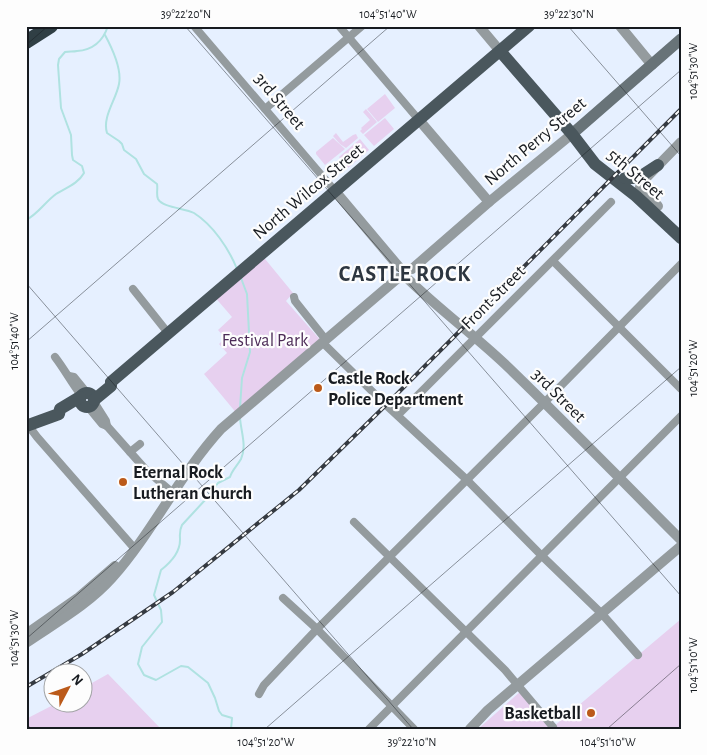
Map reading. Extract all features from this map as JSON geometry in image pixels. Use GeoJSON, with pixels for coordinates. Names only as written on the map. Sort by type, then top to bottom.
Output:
{"type":"FeatureCollection","features":[{"type":"Feature","properties":{"kind":"highway"},"geometry":{"type":"LineString","coordinates":[[26,38],[50,26]]}},
{"type":"Feature","properties":{"kind":"highway"},"geometry":{"type":"LineString","coordinates":[[26,42],[50,26]]}},
{"type":"Feature","properties":{"kind":"main road","name":"North Wilcox Street"},"geometry":{"type":"LineString","coordinates":[[87,399],[111,386],[111,382],[225,283],[529,26]]}},
{"type":"Feature","properties":{"kind":"main road","name":"North Perry Street"},"geometry":{"type":"LineString","coordinates":[[572,134],[681,39]]}},
{"type":"Feature","properties":{"kind":"main road","name":"5th Street"},"geometry":{"type":"LineString","coordinates":[[500,51],[572,134],[595,164],[681,229]]}},
{"type":"Feature","properties":{"kind":"main road","name":"5th Street"},"geometry":{"type":"LineString","coordinates":[[572,134],[639,190],[681,238]]}},
{"type":"Feature","properties":{"kind":"main road"},"geometry":{"type":"LineString","coordinates":[[625,178],[638,178],[658,165]]}},
{"type":"Feature","properties":{"kind":"main road"},"geometry":{"type":"LineString","coordinates":[[27,425],[58,414],[64,417],[87,399]]}},
{"type":"Feature","properties":{"kind":"street"},"geometry":{"type":"LineString","coordinates":[[339,26],[489,202]]}},
{"type":"Feature","properties":{"kind":"street"},"geometry":{"type":"LineString","coordinates":[[265,109],[362,26]]}},
{"type":"Feature","properties":{"kind":"street","name":"5th Street"},"geometry":{"type":"LineString","coordinates":[[479,26],[500,51]]}},
{"type":"Feature","properties":{"kind":"street"},"geometry":{"type":"LineString","coordinates":[[620,26],[652,65]]}},
{"type":"Feature","properties":{"kind":"street","name":"3rd Street"},"geometry":{"type":"LineString","coordinates":[[197,27],[399,266]]}},
{"type":"Feature","properties":{"kind":"street","name":"North Perry Street"},"geometry":{"type":"LineString","coordinates":[[412,269],[489,202],[572,134]]}},
{"type":"Feature","properties":{"kind":"street"},"geometry":{"type":"LineString","coordinates":[[639,190],[646,177],[681,142]]}},
{"type":"Feature","properties":{"kind":"street"},"geometry":{"type":"LineString","coordinates":[[646,177],[644,183],[646,192],[654,207]]}},
{"type":"Feature","properties":{"kind":"street","name":"Front Street"},"geometry":{"type":"LineString","coordinates":[[398,415],[611,202]]}},
{"type":"Feature","properties":{"kind":"street"},"geometry":{"type":"LineString","coordinates":[[552,261],[681,389]]}},
{"type":"Feature","properties":{"kind":"street"},"geometry":{"type":"LineString","coordinates":[[259,694],[267,681],[317,629],[681,264]]}},
{"type":"Feature","properties":{"kind":"street"},"geometry":{"type":"LineString","coordinates":[[26,643],[98,592],[111,579],[135,549],[207,445],[221,429],[324,342],[403,279],[412,276],[412,269],[406,265],[399,266],[396,271],[403,279]]}},
{"type":"Feature","properties":{"kind":"street","name":"3rd Street"},"geometry":{"type":"LineString","coordinates":[[403,279],[476,337],[681,540]]}},
{"type":"Feature","properties":{"kind":"street"},"geometry":{"type":"LineString","coordinates":[[133,289],[168,333]]}},
{"type":"Feature","properties":{"kind":"street"},"geometry":{"type":"LineString","coordinates":[[294,297],[324,342],[602,614],[638,655]]}},
{"type":"Feature","properties":{"kind":"street"},"geometry":{"type":"LineString","coordinates":[[55,357],[70,376],[74,377],[102,424],[107,426],[153,477],[173,493]]}},
{"type":"Feature","properties":{"kind":"street"},"geometry":{"type":"LineString","coordinates":[[369,729],[681,416]]}},
{"type":"Feature","properties":{"kind":"street"},"geometry":{"type":"LineString","coordinates":[[27,425],[135,549]]}},
{"type":"Feature","properties":{"kind":"street"},"geometry":{"type":"LineString","coordinates":[[130,452],[140,444]]}},
{"type":"Feature","properties":{"kind":"street"},"geometry":{"type":"LineString","coordinates":[[354,522],[518,685],[553,727]]}},
{"type":"Feature","properties":{"kind":"street"},"geometry":{"type":"LineString","coordinates":[[470,729],[482,715],[681,546]]}},
{"type":"Feature","properties":{"kind":"street"},"geometry":{"type":"LineString","coordinates":[[26,634],[79,597],[135,549]]}},
{"type":"Feature","properties":{"kind":"street"},"geometry":{"type":"LineString","coordinates":[[283,598],[317,629],[414,729]]}},
{"type":"Feature","properties":{"kind":"green space"},"geometry":{"type":"Polygon","coordinates":[[[385,94],[395,108],[378,122],[367,109],[385,94]]]}},
{"type":"Feature","properties":{"kind":"green space"},"geometry":{"type":"Polygon","coordinates":[[[366,109],[377,122],[363,134],[360,131],[361,128],[370,120],[363,112],[366,109]]]}},
{"type":"Feature","properties":{"kind":"green space"},"geometry":{"type":"Polygon","coordinates":[[[385,118],[394,129],[374,146],[364,135],[385,118]]]}},
{"type":"Feature","properties":{"kind":"green space"},"geometry":{"type":"Polygon","coordinates":[[[336,133],[343,142],[356,134],[358,138],[346,148],[333,136],[336,133]]]}},
{"type":"Feature","properties":{"kind":"green space"},"geometry":{"type":"Polygon","coordinates":[[[333,138],[345,149],[325,165],[316,152],[333,138]]]}},
{"type":"Feature","properties":{"kind":"green space"},"geometry":{"type":"Polygon","coordinates":[[[360,139],[369,150],[348,168],[339,157],[360,139]]]}},
{"type":"Feature","properties":{"kind":"green space","name":"Festival Park"},"geometry":{"type":"Polygon","coordinates":[[[261,254],[293,293],[286,301],[323,343],[238,415],[204,374],[227,353],[219,344],[225,338],[218,330],[232,317],[213,295],[261,254]]]}},
{"type":"Feature","properties":{"kind":"green space"},"geometry":{"type":"Polygon","coordinates":[[[681,619],[681,729],[478,729],[522,690],[553,727],[681,619]]]}},
{"type":"Feature","properties":{"kind":"green space"},"geometry":{"type":"Polygon","coordinates":[[[108,674],[161,729],[26,729],[26,719],[42,711],[92,712],[92,683],[108,674]]]}},
{"type":"Feature","properties":{"kind":"waterway"},"geometry":{"type":"LineString","coordinates":[[26,220],[56,194],[78,180],[84,173],[82,166],[73,160],[71,135],[61,108],[58,65],[59,59],[65,52],[88,49],[97,44],[108,26]]}},
{"type":"Feature","properties":{"kind":"waterway"},"geometry":{"type":"LineString","coordinates":[[105,35],[116,59],[120,78],[106,121],[107,133],[122,144],[124,150],[136,159],[144,174],[157,184],[157,197],[161,202],[194,213],[208,224],[230,253],[237,269]]}},
{"type":"Feature","properties":{"kind":"waterway"},"geometry":{"type":"LineString","coordinates":[[240,408],[242,378],[250,352],[247,294],[241,278]]}},
{"type":"Feature","properties":{"kind":"waterway"},"geometry":{"type":"LineString","coordinates":[[231,729],[232,718],[222,715],[219,711],[208,683],[188,667],[181,666],[156,680],[144,675],[138,664],[142,647],[162,622],[161,610],[154,595],[161,570],[171,561],[180,545],[182,525],[218,483],[230,477],[241,459],[244,444],[240,418]]}},
{"type":"Feature","properties":{"kind":"railway"},"geometry":{"type":"LineString","coordinates":[[26,687],[82,654],[173,592],[299,490],[681,109]]}},
{"type":"Feature","properties":{"kind":"place","name":"Castle Rock Police Department"},"geometry":{"type":"Point","coordinates":[318,388]}},
{"type":"Feature","properties":{"kind":"place","name":"Eternal Rock Lutheran Church"},"geometry":{"type":"Point","coordinates":[123,482]}},
{"type":"Feature","properties":{"kind":"place","name":"Basketball"},"geometry":{"type":"Point","coordinates":[591,713]}},
{"type":"Feature","properties":{"kind":"district","name":"CASTLE ROCK"},"geometry":{"type":"Point","coordinates":[405,273]}}]}
